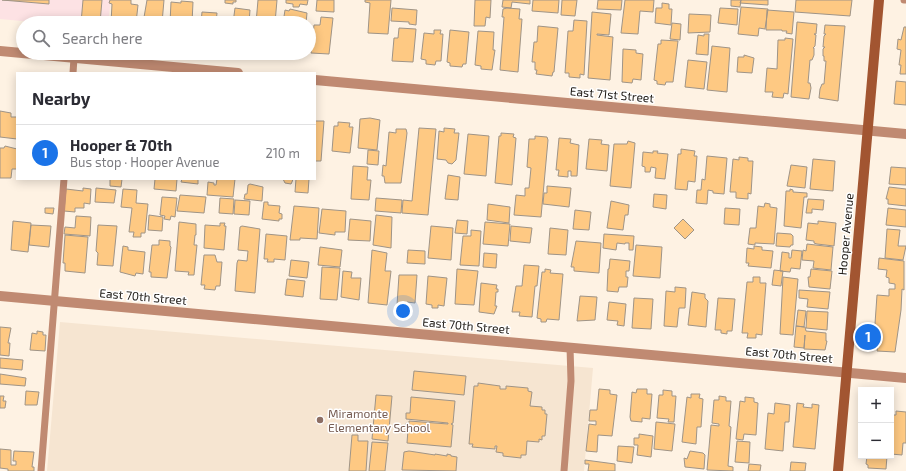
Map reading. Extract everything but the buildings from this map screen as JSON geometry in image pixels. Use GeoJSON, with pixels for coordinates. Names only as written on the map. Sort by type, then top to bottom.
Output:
{"type":"FeatureCollection","features":[{"type":"Feature","properties":{"kind":"street","name":"Hooper Avenue"},"geometry":{"type":"LineString","coordinates":[[838,471],[878,0]]}},
{"type":"Feature","properties":{"kind":"street"},"geometry":{"type":"LineString","coordinates":[[0,52],[16,53]]}},
{"type":"Feature","properties":{"kind":"street"},"geometry":{"type":"LineString","coordinates":[[96,60],[227,72]]}},
{"type":"Feature","properties":{"kind":"street","name":"East 71st Street"},"geometry":{"type":"LineString","coordinates":[[316,80],[906,134]]}},
{"type":"Feature","properties":{"kind":"street","name":"East 70th Street"},"geometry":{"type":"LineString","coordinates":[[0,296],[906,378]]}},
{"type":"Feature","properties":{"kind":"lane"},"geometry":{"type":"LineString","coordinates":[[73,72],[74,60]]}},
{"type":"Feature","properties":{"kind":"lane"},"geometry":{"type":"LineString","coordinates":[[41,471],[64,180]]}},
{"type":"Feature","properties":{"kind":"lane"},"geometry":{"type":"LineString","coordinates":[[564,471],[570,380],[570,347]]}},
{"type":"Feature","properties":{"kind":"shaded area"},"geometry":{"type":"Polygon","coordinates":[[[0,0],[111,0],[109,16],[16,16],[16,20],[0,19],[0,0]]]}},
{"type":"Feature","properties":{"kind":"shaded area","name":"Miramonte Elementary School"},"geometry":{"type":"Polygon","coordinates":[[[60,322],[593,368],[584,471],[47,471],[60,322]]]}},
{"type":"Feature","properties":{"kind":"place","name":"Hooper & 70th"},"geometry":{"type":"Point","coordinates":[868,337]}},
{"type":"Feature","properties":{"kind":"place","name":"Miramonte Elementary School"},"geometry":{"type":"Point","coordinates":[320,420]}}]}
